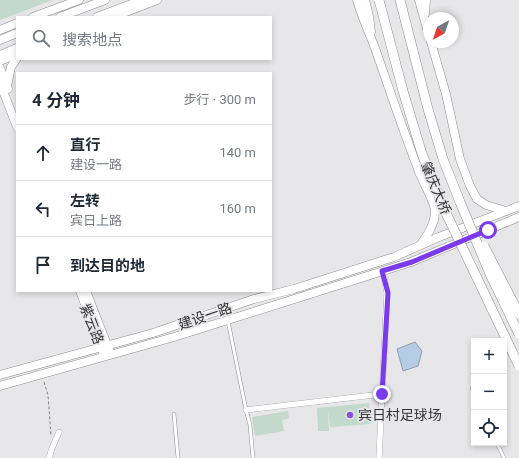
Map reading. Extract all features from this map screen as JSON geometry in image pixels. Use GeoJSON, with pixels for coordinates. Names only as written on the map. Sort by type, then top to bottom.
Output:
{"type":"FeatureCollection","features":[{"type":"Feature","properties":{"kind":"main road"},"geometry":{"type":"LineString","coordinates":[[36,16],[79,0]]}},
{"type":"Feature","properties":{"kind":"main road"},"geometry":{"type":"LineString","coordinates":[[63,16],[104,0]]}},
{"type":"Feature","properties":{"kind":"main road"},"geometry":{"type":"LineString","coordinates":[[101,16],[142,0]]}},
{"type":"Feature","properties":{"kind":"main road"},"geometry":{"type":"LineString","coordinates":[[116,16],[157,0]]}},
{"type":"Feature","properties":{"kind":"main road"},"geometry":{"type":"LineString","coordinates":[[357,0],[418,171],[435,209],[431,230],[421,244]]}},
{"type":"Feature","properties":{"kind":"main road"},"geometry":{"type":"LineString","coordinates":[[365,0],[369,16],[372,41]]}},
{"type":"Feature","properties":{"kind":"main road","name":"肇庆大桥"},"geometry":{"type":"LineString","coordinates":[[379,0],[403,91],[422,154],[446,214],[519,366]]}},
{"type":"Feature","properties":{"kind":"main road","name":"肇庆大桥"},"geometry":{"type":"LineString","coordinates":[[400,0],[443,159],[490,274],[519,334]]}},
{"type":"Feature","properties":{"kind":"main road"},"geometry":{"type":"LineString","coordinates":[[419,0],[423,17]]}},
{"type":"Feature","properties":{"kind":"main road"},"geometry":{"type":"LineString","coordinates":[[425,12],[426,0]]}},
{"type":"Feature","properties":{"kind":"main road"},"geometry":{"type":"LineString","coordinates":[[0,30],[16,23]]}},
{"type":"Feature","properties":{"kind":"main road"},"geometry":{"type":"LineString","coordinates":[[0,40],[16,33]]}},
{"type":"Feature","properties":{"kind":"main road"},"geometry":{"type":"LineString","coordinates":[[0,54],[16,48]]}},
{"type":"Feature","properties":{"kind":"main road"},"geometry":{"type":"LineString","coordinates":[[433,48],[446,94],[460,159],[470,186],[477,198],[486,205],[506,211]]}},
{"type":"Feature","properties":{"kind":"main road"},"geometry":{"type":"LineString","coordinates":[[0,61],[16,54]]}},
{"type":"Feature","properties":{"kind":"main road"},"geometry":{"type":"LineString","coordinates":[[2,86],[16,60]]}},
{"type":"Feature","properties":{"kind":"main road"},"geometry":{"type":"LineString","coordinates":[[0,68],[2,86],[16,124]]}},
{"type":"Feature","properties":{"kind":"main road"},"geometry":{"type":"LineString","coordinates":[[2,86],[16,110]]}},
{"type":"Feature","properties":{"kind":"main road"},"geometry":{"type":"LineString","coordinates":[[460,202],[519,314]]}},
{"type":"Feature","properties":{"kind":"main road","name":"建设一路"},"geometry":{"type":"LineString","coordinates":[[0,375],[153,333],[254,299],[294,289],[387,259],[421,244],[519,206]]}},
{"type":"Feature","properties":{"kind":"main road","name":"建设一路"},"geometry":{"type":"LineString","coordinates":[[0,386],[228,321],[412,262],[519,217]]}},
{"type":"Feature","properties":{"kind":"main road","name":"紫云路"},"geometry":{"type":"LineString","coordinates":[[80,292],[108,356]]}},
{"type":"Feature","properties":{"kind":"main road","name":"紫云路"},"geometry":{"type":"LineString","coordinates":[[86,292],[104,347]]}},
{"type":"Feature","properties":{"kind":"main road"},"geometry":{"type":"LineString","coordinates":[[56,360],[58,369]]}},
{"type":"Feature","properties":{"kind":"street"},"geometry":{"type":"LineString","coordinates":[[379,458],[388,293],[382,271]]}},
{"type":"Feature","properties":{"kind":"street"},"geometry":{"type":"LineString","coordinates":[[246,410],[382,394]]}},
{"type":"Feature","properties":{"kind":"street"},"geometry":{"type":"LineString","coordinates":[[50,458],[52,448],[59,432]]}},
{"type":"Feature","properties":{"kind":"lane"},"geometry":{"type":"LineString","coordinates":[[228,321],[250,425],[253,458]]}},
{"type":"Feature","properties":{"kind":"lane"},"geometry":{"type":"LineString","coordinates":[[174,414],[178,458]]}},
{"type":"Feature","properties":{"kind":"lane"},"geometry":{"type":"LineString","coordinates":[[498,446],[504,458]]}},
{"type":"Feature","properties":{"kind":"path"},"geometry":{"type":"LineString","coordinates":[[41,374],[48,395],[52,448]]}},
{"type":"Feature","properties":{"kind":"green space"},"geometry":{"type":"Polygon","coordinates":[[[0,0],[53,0],[0,20],[0,0]]]}},
{"type":"Feature","properties":{"kind":"green space","name":"宾日村足球场"},"geometry":{"type":"Polygon","coordinates":[[[369,403],[371,424],[330,427],[328,409],[329,431],[318,431],[317,408],[369,403]]]}},
{"type":"Feature","properties":{"kind":"green space"},"geometry":{"type":"Polygon","coordinates":[[[288,411],[289,418],[282,420],[284,431],[255,436],[252,417],[288,411]]]}},
{"type":"Feature","properties":{"kind":"water"},"geometry":{"type":"Polygon","coordinates":[[[415,342],[422,351],[418,366],[403,371],[397,349],[415,342]]]}},
{"type":"Feature","properties":{"kind":"place","name":"宾日村足球场"},"geometry":{"type":"Point","coordinates":[350,415]}},
{"type":"Feature","properties":{"kind":"route"},"geometry":{"type":"LineString","coordinates":[[382,394],[388,293],[382,271],[412,262],[488,230]]}}]}
